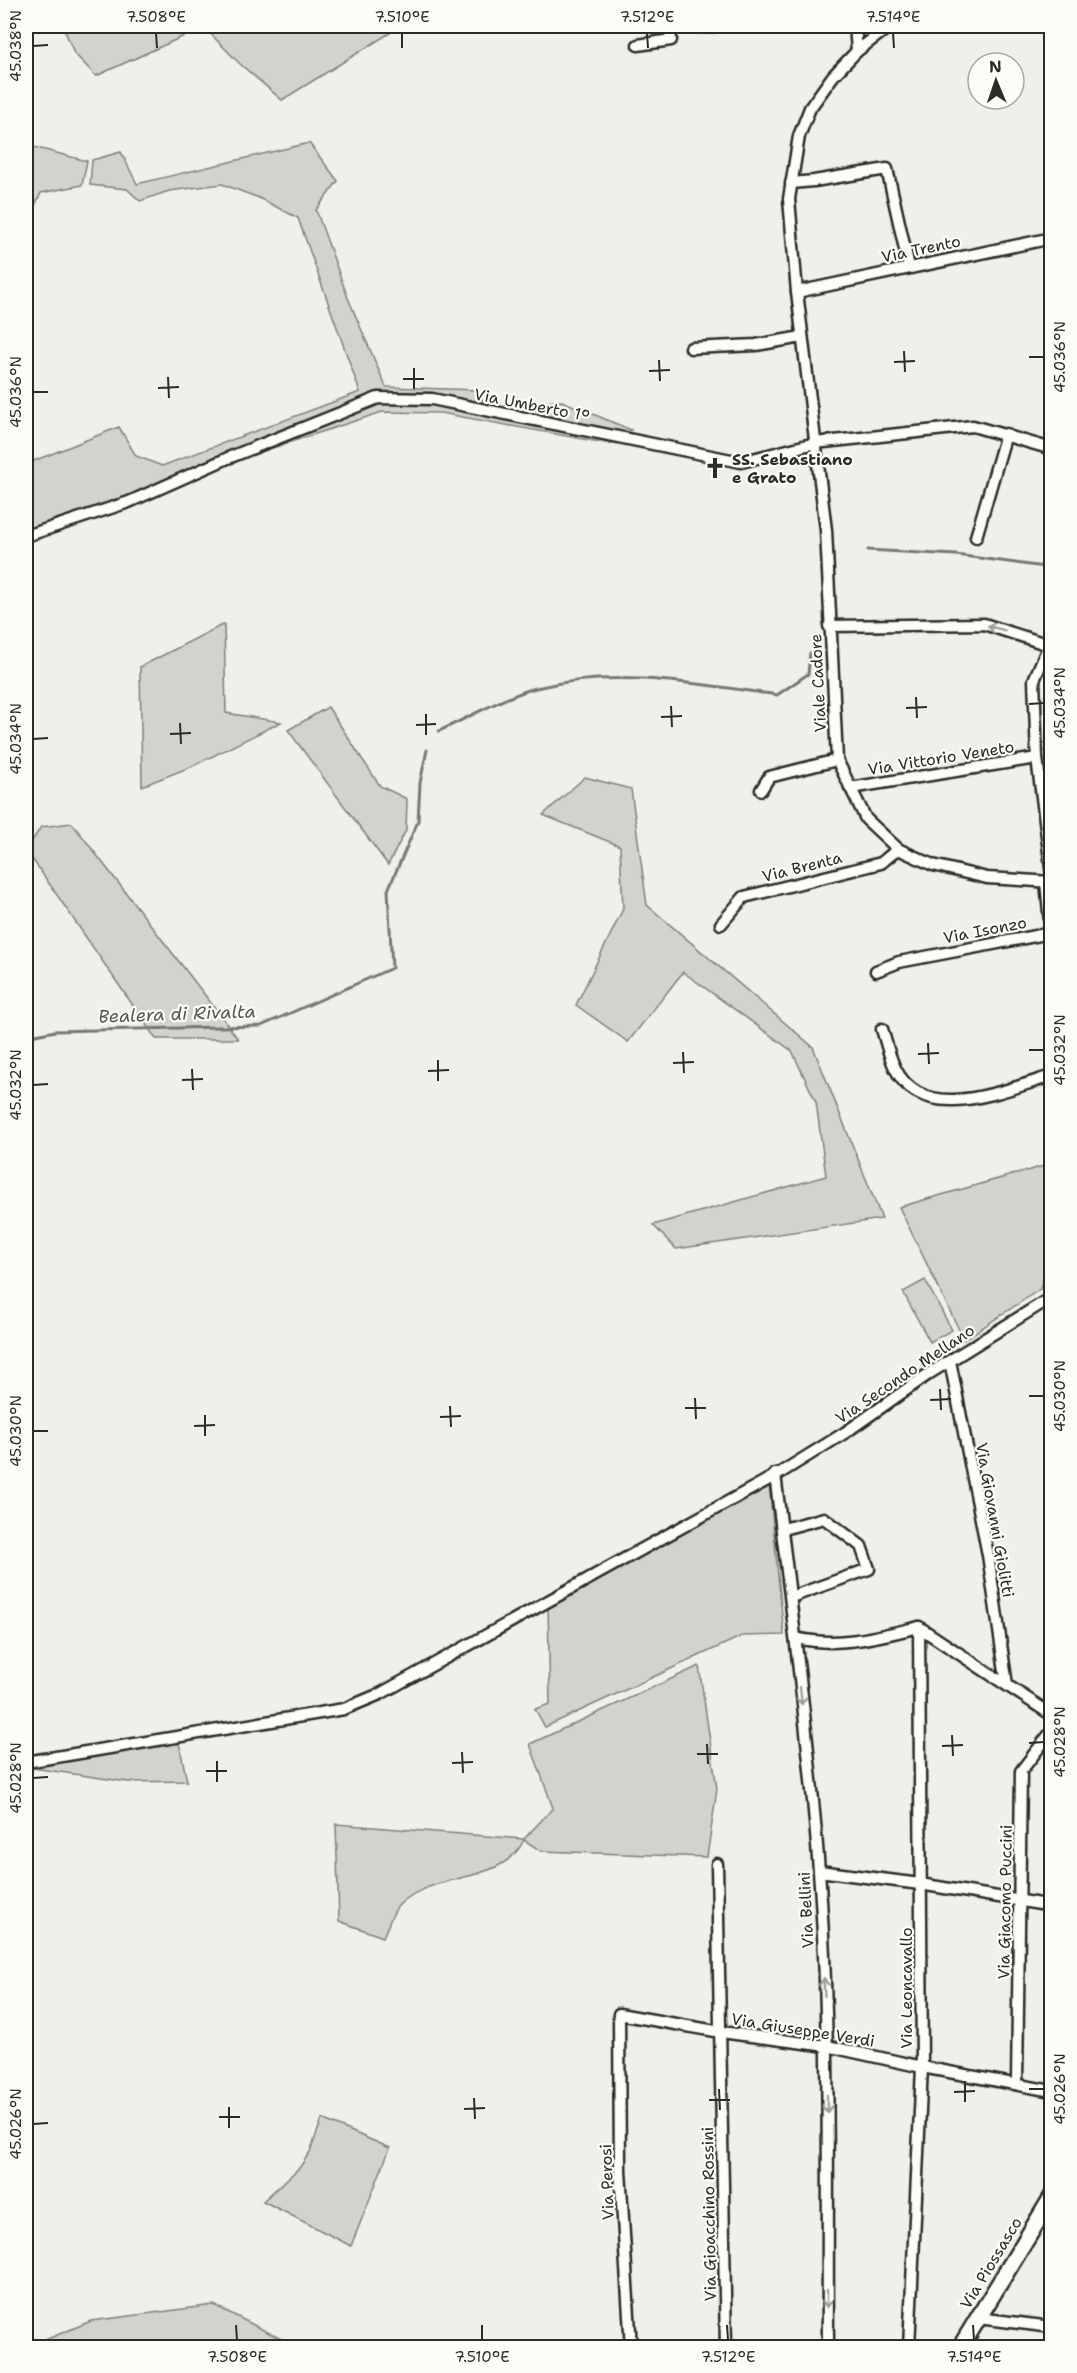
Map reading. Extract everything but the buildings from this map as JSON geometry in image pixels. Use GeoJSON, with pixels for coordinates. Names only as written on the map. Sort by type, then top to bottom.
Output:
{"type":"FeatureCollection","features":[{"type":"Feature","properties":{"kind":"street"},"geometry":{"type":"LineString","coordinates":[[638,45],[670,40],[669,26]]}},
{"type":"Feature","properties":{"kind":"street"},"geometry":{"type":"LineString","coordinates":[[855,26],[857,51]]}},
{"type":"Feature","properties":{"kind":"street","name":"Viale Cadore"},"geometry":{"type":"LineString","coordinates":[[890,26],[857,51],[833,76],[810,108],[798,136],[790,183],[790,220],[797,292],[826,530],[837,760],[866,819],[898,849],[933,865],[987,878],[1050,880]]}},
{"type":"Feature","properties":{"kind":"street"},"geometry":{"type":"LineString","coordinates":[[790,183],[887,169],[909,267]]}},
{"type":"Feature","properties":{"kind":"street","name":"Via Trento"},"geometry":{"type":"LineString","coordinates":[[797,292],[1052,238]]}},
{"type":"Feature","properties":{"kind":"street"},"geometry":{"type":"LineString","coordinates":[[691,348],[756,345],[802,337]]}},
{"type":"Feature","properties":{"kind":"street","name":"Via Umberto 1°"},"geometry":{"type":"LineString","coordinates":[[26,536],[129,502],[228,458],[378,398],[432,399],[741,462],[814,443],[973,426],[1052,449]]}},
{"type":"Feature","properties":{"kind":"street"},"geometry":{"type":"LineString","coordinates":[[976,537],[1006,434]]}},
{"type":"Feature","properties":{"kind":"street"},"geometry":{"type":"LineString","coordinates":[[829,626],[984,624],[1050,643],[1034,680],[1037,758],[1050,880]]}},
{"type":"Feature","properties":{"kind":"street","name":"Via Vittorio Veneto"},"geometry":{"type":"LineString","coordinates":[[850,788],[1037,758]]}},
{"type":"Feature","properties":{"kind":"street"},"geometry":{"type":"LineString","coordinates":[[761,790],[770,777],[837,760]]}},
{"type":"Feature","properties":{"kind":"street","name":"Via Brenta"},"geometry":{"type":"LineString","coordinates":[[721,924],[744,897],[881,863],[898,849]]}},
{"type":"Feature","properties":{"kind":"street","name":"Via Isonzo"},"geometry":{"type":"LineString","coordinates":[[876,971],[899,962],[1051,933],[1050,880]]}},
{"type":"Feature","properties":{"kind":"street"},"geometry":{"type":"LineString","coordinates":[[882,1029],[896,1070],[916,1094],[945,1102],[980,1096],[1052,1076]]}},
{"type":"Feature","properties":{"kind":"street","name":"Via Secondo Mellano"},"geometry":{"type":"LineString","coordinates":[[26,1762],[344,1709],[380,1694],[699,1519],[776,1474],[846,1432],[950,1361],[1052,1297]]}},
{"type":"Feature","properties":{"kind":"street","name":"Via Giovanni Giolitti"},"geometry":{"type":"LineString","coordinates":[[950,1361],[988,1556],[1007,1685]]}},
{"type":"Feature","properties":{"kind":"street","name":"Via Bellini"},"geometry":{"type":"LineString","coordinates":[[776,1474],[796,1638],[819,1871],[827,2046],[828,2348]]}},
{"type":"Feature","properties":{"kind":"street"},"geometry":{"type":"LineString","coordinates":[[783,1529],[824,1518],[861,1546],[869,1569],[791,1598]]}},
{"type":"Feature","properties":{"kind":"street"},"geometry":{"type":"LineString","coordinates":[[796,1638],[818,1643],[863,1641],[919,1627],[1052,1715]]}},
{"type":"Feature","properties":{"kind":"street","name":"Via Leoncavallo"},"geometry":{"type":"LineString","coordinates":[[909,2348],[922,2067],[919,1627]]}},
{"type":"Feature","properties":{"kind":"street","name":"Via Giacomo Puccini"},"geometry":{"type":"LineString","coordinates":[[1017,2084],[1021,1771],[1052,1731]]}},
{"type":"Feature","properties":{"kind":"street","name":"Via Gioacchino Rossini"},"geometry":{"type":"LineString","coordinates":[[717,1864],[726,2348]]}},
{"type":"Feature","properties":{"kind":"street"},"geometry":{"type":"LineString","coordinates":[[819,1871],[920,1884],[1052,1906]]}},
{"type":"Feature","properties":{"kind":"street","name":"Via Giuseppe Verdi"},"geometry":{"type":"LineString","coordinates":[[619,2014],[721,2032],[827,2046],[922,2067],[1052,2091]]}},
{"type":"Feature","properties":{"kind":"street","name":"Via Perosi"},"geometry":{"type":"LineString","coordinates":[[619,2014],[620,2170],[631,2348]]}},
{"type":"Feature","properties":{"kind":"street","name":"Via Piossasco"},"geometry":{"type":"LineString","coordinates":[[960,2348],[1052,2197]]}},
{"type":"Feature","properties":{"kind":"street"},"geometry":{"type":"LineString","coordinates":[[978,2318],[1052,2326]]}},
{"type":"Feature","properties":{"kind":"shaded area"},"geometry":{"type":"Polygon","coordinates":[[[63,26],[388,26],[390,33],[282,100],[240,64],[204,27],[96,76],[74,53],[63,26]]]}},
{"type":"Feature","properties":{"kind":"shaded area"},"geometry":{"type":"Polygon","coordinates":[[[682,26],[745,26],[709,34],[683,33],[682,26]]]}},
{"type":"Feature","properties":{"kind":"shaded area"},"geometry":{"type":"Polygon","coordinates":[[[309,143],[338,181],[316,210],[348,298],[386,387],[478,390],[486,408],[538,414],[542,402],[562,401],[631,430],[610,444],[441,413],[382,412],[230,462],[139,501],[26,543],[26,464],[119,427],[136,456],[162,466],[360,392],[298,218],[259,198],[222,184],[169,191],[140,201],[127,189],[90,185],[92,160],[121,152],[137,184],[309,143]]]}},
{"type":"Feature","properties":{"kind":"shaded area"},"geometry":{"type":"Polygon","coordinates":[[[26,145],[87,161],[82,185],[41,193],[32,212],[26,215],[26,145]]]}},
{"type":"Feature","properties":{"kind":"shaded area"},"geometry":{"type":"Polygon","coordinates":[[[224,624],[226,713],[281,722],[193,766],[142,786],[140,667],[224,624]]]}},
{"type":"Feature","properties":{"kind":"shaded area"},"geometry":{"type":"Polygon","coordinates":[[[328,707],[380,786],[407,799],[406,830],[388,865],[288,730],[328,707]]]}},
{"type":"Feature","properties":{"kind":"shaded area"},"geometry":{"type":"Polygon","coordinates":[[[585,777],[631,789],[647,905],[813,1047],[882,1219],[676,1249],[653,1225],[826,1176],[816,1102],[792,1051],[683,972],[628,1042],[576,1005],[623,909],[620,846],[543,815],[585,777]]]}},
{"type":"Feature","properties":{"kind":"shaded area"},"geometry":{"type":"Polygon","coordinates":[[[72,823],[238,1039],[156,1039],[26,850],[41,827],[72,823]]]}},
{"type":"Feature","properties":{"kind":"shaded area"},"geometry":{"type":"Polygon","coordinates":[[[1051,1164],[1051,1254],[1040,1289],[964,1340],[899,1207],[1051,1164]]]}},
{"type":"Feature","properties":{"kind":"shaded area"},"geometry":{"type":"Polygon","coordinates":[[[925,1280],[952,1330],[930,1342],[903,1292],[925,1280]]]}},
{"type":"Feature","properties":{"kind":"shaded area"},"geometry":{"type":"Polygon","coordinates":[[[769,1484],[784,1635],[742,1636],[545,1727],[535,1709],[550,1704],[548,1606],[769,1484]]]}},
{"type":"Feature","properties":{"kind":"shaded area"},"geometry":{"type":"Polygon","coordinates":[[[699,1666],[717,1789],[707,1857],[541,1851],[524,1840],[514,1855],[500,1865],[485,1872],[431,1886],[415,1893],[397,1907],[383,1937],[339,1921],[336,1824],[524,1839],[553,1808],[530,1744],[699,1666]]]}},
{"type":"Feature","properties":{"kind":"shaded area"},"geometry":{"type":"Polygon","coordinates":[[[179,1743],[187,1781],[128,1782],[26,1767],[179,1743]]]}},
{"type":"Feature","properties":{"kind":"shaded area"},"geometry":{"type":"Polygon","coordinates":[[[322,2119],[390,2148],[351,2246],[263,2201],[300,2167],[310,2152],[322,2119]]]}},
{"type":"Feature","properties":{"kind":"shaded area"},"geometry":{"type":"Polygon","coordinates":[[[214,2305],[297,2347],[28,2347],[91,2321],[214,2305]]]}},
{"type":"Feature","properties":{"kind":"waterway","name":"Bealera di Rivalta"},"geometry":{"type":"LineString","coordinates":[[868,550],[956,555],[1052,568]]}},
{"type":"Feature","properties":{"kind":"waterway","name":"Bealera di Rivalta"},"geometry":{"type":"LineString","coordinates":[[439,731],[513,696],[536,688],[566,682],[596,679],[656,680],[777,695],[808,674],[810,653]]}},
{"type":"Feature","properties":{"kind":"waterway","name":"Bealera di Rivalta"},"geometry":{"type":"LineString","coordinates":[[26,1052],[31,1036],[55,1031],[261,1026],[392,968],[388,890],[418,821],[420,783],[427,750]]}},
{"type":"Feature","properties":{"kind":"place","name":"SS. Sebastiano e Grato"},"geometry":{"type":"Point","coordinates":[715,468]}}]}
